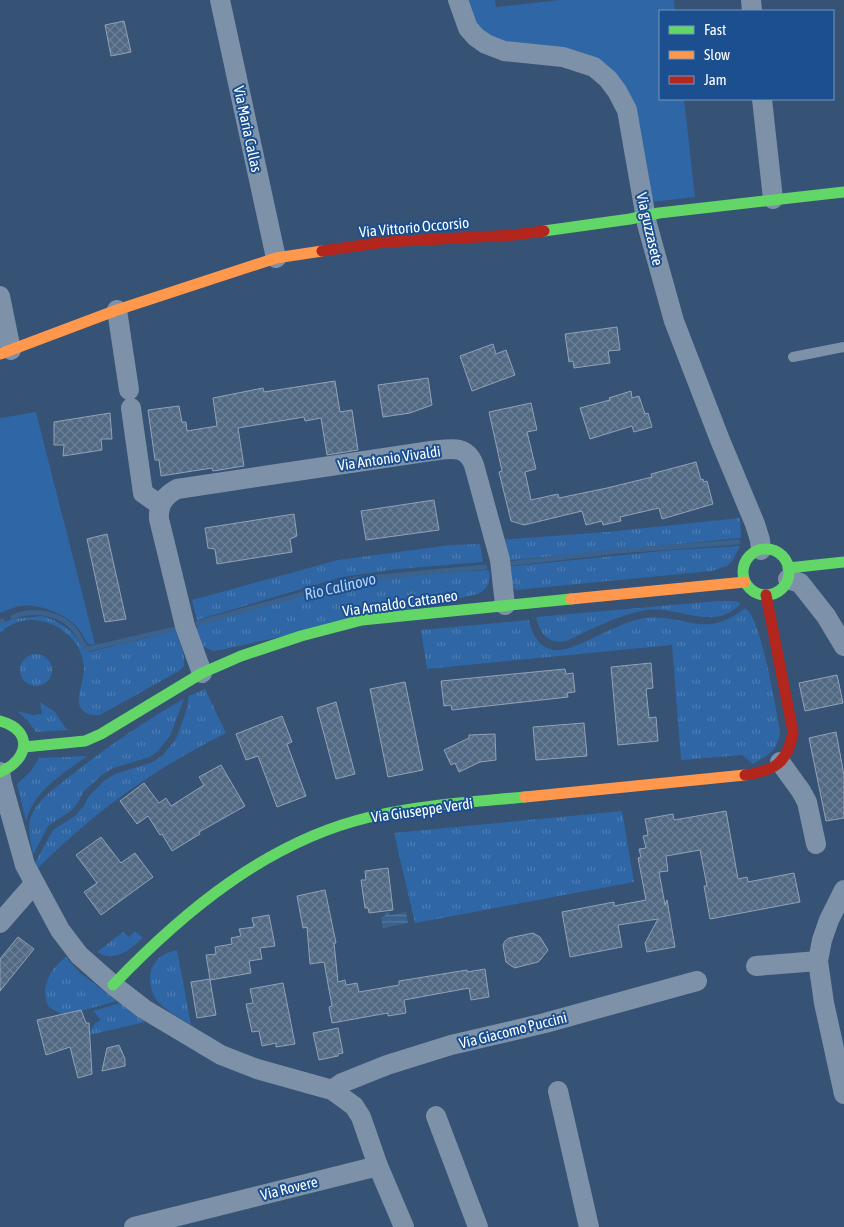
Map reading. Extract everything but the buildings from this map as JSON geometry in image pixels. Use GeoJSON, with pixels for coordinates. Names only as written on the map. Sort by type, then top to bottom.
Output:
{"type":"FeatureCollection","features":[{"type":"Feature","properties":{"kind":"street","name":"Via Maria Callas"},"geometry":{"type":"LineString","coordinates":[[220,0],[276,258]]}},
{"type":"Feature","properties":{"kind":"street","name":"Via guzzasete"},"geometry":{"type":"LineString","coordinates":[[458,0],[468,28],[486,44],[504,51],[563,57],[594,67],[608,79],[617,91],[627,110],[646,215],[674,322],[755,524],[761,550]]}},
{"type":"Feature","properties":{"kind":"street"},"geometry":{"type":"LineString","coordinates":[[762,100],[772,199]]}},
{"type":"Feature","properties":{"kind":"street","name":"Via Vittorio Occorsio"},"geometry":{"type":"LineString","coordinates":[[6,352],[117,310],[276,258],[386,242],[514,235],[646,215],[844,192]]}},
{"type":"Feature","properties":{"kind":"street"},"geometry":{"type":"LineString","coordinates":[[0,296],[6,352]]}},
{"type":"Feature","properties":{"kind":"street"},"geometry":{"type":"LineString","coordinates":[[117,310],[143,493],[160,505],[159,520],[184,626],[202,673]]}},
{"type":"Feature","properties":{"kind":"street","name":"Via Antonio Vivaldi"},"geometry":{"type":"LineString","coordinates":[[160,505],[169,493],[177,490],[431,451],[458,449],[471,456],[474,465],[500,560],[505,605]]}},
{"type":"Feature","properties":{"kind":"street"},"geometry":{"type":"LineString","coordinates":[[761,550],[775,551],[786,561],[788,573],[786,584],[778,592],[766,595],[754,592],[745,582],[743,576],[745,562],[749,556],[761,550]]}},
{"type":"Feature","properties":{"kind":"street"},"geometry":{"type":"LineString","coordinates":[[788,573],[844,562]]}},
{"type":"Feature","properties":{"kind":"street"},"geometry":{"type":"LineString","coordinates":[[788,573],[800,582],[826,616],[844,646]]}},
{"type":"Feature","properties":{"kind":"street","name":"Via Arnaldo Cattaneo"},"geometry":{"type":"LineString","coordinates":[[24,747],[85,741],[101,734],[202,673],[260,649],[305,634],[362,620],[745,582]]}},
{"type":"Feature","properties":{"kind":"street"},"geometry":{"type":"LineString","coordinates":[[766,595],[793,732],[793,740],[780,762],[807,802],[816,844]]}},
{"type":"Feature","properties":{"kind":"street"},"geometry":{"type":"LineString","coordinates":[[0,721],[12,725],[18,730],[24,747],[14,766],[0,772],[25,866],[60,930],[79,955],[113,985],[151,1013],[220,1055],[257,1069],[332,1090],[354,1106],[361,1117],[378,1166],[404,1227]]}},
{"type":"Feature","properties":{"kind":"street","name":"Via Giuseppe Verdi"},"geometry":{"type":"LineString","coordinates":[[113,985],[153,945],[204,900],[260,863],[311,838],[349,823],[379,814],[430,806],[759,774],[770,770],[780,762]]}},
{"type":"Feature","properties":{"kind":"street"},"geometry":{"type":"LineString","coordinates":[[0,923],[34,884]]}},
{"type":"Feature","properties":{"kind":"street"},"geometry":{"type":"LineString","coordinates":[[844,890],[829,920],[822,940],[818,961],[824,1003],[844,1094]]}},
{"type":"Feature","properties":{"kind":"street"},"geometry":{"type":"LineString","coordinates":[[756,966],[818,961]]}},
{"type":"Feature","properties":{"kind":"street","name":"Via Giacomo Puccini"},"geometry":{"type":"LineString","coordinates":[[332,1090],[342,1083],[387,1065],[451,1045],[545,1023],[697,981]]}},
{"type":"Feature","properties":{"kind":"street"},"geometry":{"type":"LineString","coordinates":[[558,1091],[589,1227]]}},
{"type":"Feature","properties":{"kind":"street"},"geometry":{"type":"LineString","coordinates":[[436,1116],[478,1227]]}},
{"type":"Feature","properties":{"kind":"street","name":"Via Rovere"},"geometry":{"type":"LineString","coordinates":[[134,1227],[378,1166]]}},
{"type":"Feature","properties":{"kind":"lane"},"geometry":{"type":"LineString","coordinates":[[793,357],[844,348]]}},
{"type":"Feature","properties":{"kind":"green space"},"geometry":{"type":"Polygon","coordinates":[[[465,0],[495,0],[496,7],[560,0],[674,0],[675,10],[659,10],[659,100],[684,100],[695,197],[651,202],[619,81],[482,36],[465,0]]]}},
{"type":"Feature","properties":{"kind":"green space"},"geometry":{"type":"Polygon","coordinates":[[[36,412],[95,645],[88,644],[72,622],[50,610],[26,605],[0,613],[0,418],[36,412]]]}},
{"type":"Feature","properties":{"kind":"green space"},"geometry":{"type":"Polygon","coordinates":[[[740,518],[741,538],[504,561],[498,540],[607,532],[740,518]]]}},
{"type":"Feature","properties":{"kind":"green space"},"geometry":{"type":"Polygon","coordinates":[[[480,544],[483,562],[398,569],[342,577],[197,620],[192,600],[338,560],[451,545],[480,544]]]}},
{"type":"Feature","properties":{"kind":"green space"},"geometry":{"type":"Polygon","coordinates":[[[740,546],[733,560],[727,566],[712,571],[516,590],[511,586],[505,567],[672,550],[740,546]]]}},
{"type":"Feature","properties":{"kind":"green space"},"geometry":{"type":"Polygon","coordinates":[[[489,570],[490,578],[488,584],[478,594],[220,650],[213,651],[202,646],[194,628],[198,627],[197,624],[360,581],[399,576],[489,570]]]}},
{"type":"Feature","properties":{"kind":"green space"},"geometry":{"type":"Polygon","coordinates":[[[718,601],[741,603],[731,612],[720,616],[696,616],[658,609],[636,612],[560,642],[550,639],[543,633],[536,617],[718,601]]]}},
{"type":"Feature","properties":{"kind":"green space"},"geometry":{"type":"Polygon","coordinates":[[[745,608],[751,615],[757,628],[762,645],[780,731],[775,748],[753,764],[742,755],[681,760],[672,645],[427,669],[421,630],[529,620],[534,635],[540,643],[554,650],[562,650],[640,619],[655,618],[704,624],[716,623],[730,618],[745,608]]]}},
{"type":"Feature","properties":{"kind":"green space"},"geometry":{"type":"Polygon","coordinates":[[[42,616],[66,628],[75,636],[84,649],[89,652],[176,631],[184,655],[184,666],[179,671],[100,715],[87,714],[79,704],[84,666],[80,652],[73,640],[51,624],[38,620],[25,620],[12,624],[0,633],[0,624],[12,619],[42,616]]]}},
{"type":"Feature","properties":{"kind":"green space"},"geometry":{"type":"Polygon","coordinates":[[[36,654],[48,658],[52,670],[48,682],[36,686],[24,682],[20,670],[24,658],[36,654]]]}},
{"type":"Feature","properties":{"kind":"green space"},"geometry":{"type":"Polygon","coordinates":[[[205,689],[226,733],[173,762],[126,793],[82,827],[38,868],[35,863],[53,830],[75,816],[89,796],[105,780],[115,774],[153,762],[162,756],[176,739],[186,712],[189,696],[205,689]]]}},
{"type":"Feature","properties":{"kind":"green space"},"geometry":{"type":"Polygon","coordinates":[[[184,699],[170,736],[158,751],[150,757],[113,768],[102,775],[83,792],[78,803],[71,811],[48,826],[33,855],[29,824],[35,808],[44,797],[111,745],[154,716],[184,699]]]}},
{"type":"Feature","properties":{"kind":"green space"},"geometry":{"type":"Polygon","coordinates":[[[40,702],[55,712],[67,730],[36,732],[17,711],[33,715],[42,714],[40,702]]]}},
{"type":"Feature","properties":{"kind":"green space"},"geometry":{"type":"Polygon","coordinates":[[[87,756],[59,776],[42,792],[30,810],[26,821],[17,784],[31,771],[39,758],[87,756]]]}},
{"type":"Feature","properties":{"kind":"green space"},"geometry":{"type":"Polygon","coordinates":[[[622,811],[634,882],[415,923],[394,833],[622,811]]]}},
{"type":"Feature","properties":{"kind":"green space"},"geometry":{"type":"Polygon","coordinates":[[[135,931],[143,938],[122,954],[110,956],[97,952],[123,932],[129,937],[135,931]]]}},
{"type":"Feature","properties":{"kind":"green space"},"geometry":{"type":"Polygon","coordinates":[[[177,950],[191,1025],[159,1003],[151,988],[151,970],[157,960],[161,956],[177,950]]]}},
{"type":"Feature","properties":{"kind":"green space"},"geometry":{"type":"Polygon","coordinates":[[[66,957],[79,972],[117,1001],[70,1014],[61,1014],[49,1007],[45,993],[48,979],[55,967],[66,957]]]}},
{"type":"Feature","properties":{"kind":"green space"},"geometry":{"type":"Polygon","coordinates":[[[120,1003],[145,1022],[89,1035],[95,1023],[101,1020],[93,1011],[120,1003]]]}},
{"type":"Feature","properties":{"kind":"shaded area"},"geometry":{"type":"Polygon","coordinates":[[[389,912],[390,915],[406,912],[408,923],[383,928],[381,917],[389,912]]]}},
{"type":"Feature","properties":{"kind":"waterway","name":"Rio Calinovo"},"geometry":{"type":"LineString","coordinates":[[505,564],[620,551],[738,542]]}},
{"type":"Feature","properties":{"kind":"waterway","name":"Rio Calinovo"},"geometry":{"type":"LineString","coordinates":[[198,623],[357,579],[485,567]]}},
{"type":"Feature","properties":{"kind":"waterway","name":"Rio Calinovo"},"geometry":{"type":"LineString","coordinates":[[13,617],[30,613],[48,614],[56,617],[71,626],[88,649],[175,629]]}},
{"type":"Feature","properties":{"kind":"traffic: fast"},"geometry":{"type":"LineString","coordinates":[[544,231],[659,213],[844,192]]}},
{"type":"Feature","properties":{"kind":"traffic: fast"},"geometry":{"type":"LineString","coordinates":[[766,549],[779,553],[785,559],[789,572],[785,585],[779,591],[766,595],[753,591],[747,585],[743,572],[747,559],[753,553],[766,549]]}},
{"type":"Feature","properties":{"kind":"traffic: fast"},"geometry":{"type":"LineString","coordinates":[[788,568],[844,562]]}},
{"type":"Feature","properties":{"kind":"traffic: fast"},"geometry":{"type":"LineString","coordinates":[[24,747],[85,741],[101,734],[202,673],[241,656],[301,636],[362,620],[571,599]]}},
{"type":"Feature","properties":{"kind":"traffic: fast"},"geometry":{"type":"LineString","coordinates":[[0,721],[11,725],[18,731],[23,738],[24,745],[22,753],[17,760],[10,767],[0,772]]}},
{"type":"Feature","properties":{"kind":"traffic: fast"},"geometry":{"type":"LineString","coordinates":[[113,985],[169,931],[230,882],[263,861],[297,843],[333,828],[389,813],[447,804],[525,797]]}},
{"type":"Feature","properties":{"kind":"traffic: slow"},"geometry":{"type":"LineString","coordinates":[[0,354],[117,310],[276,258],[322,251]]}},
{"type":"Feature","properties":{"kind":"traffic: slow"},"geometry":{"type":"LineString","coordinates":[[571,599],[745,582]]}},
{"type":"Feature","properties":{"kind":"traffic: slow"},"geometry":{"type":"LineString","coordinates":[[525,797],[745,775]]}},
{"type":"Feature","properties":{"kind":"traffic: jam"},"geometry":{"type":"LineString","coordinates":[[322,251],[385,242],[514,235],[544,231]]}},
{"type":"Feature","properties":{"kind":"traffic: jam"},"geometry":{"type":"LineString","coordinates":[[745,775],[764,771],[778,764],[791,743],[793,732],[766,595]]}}]}
